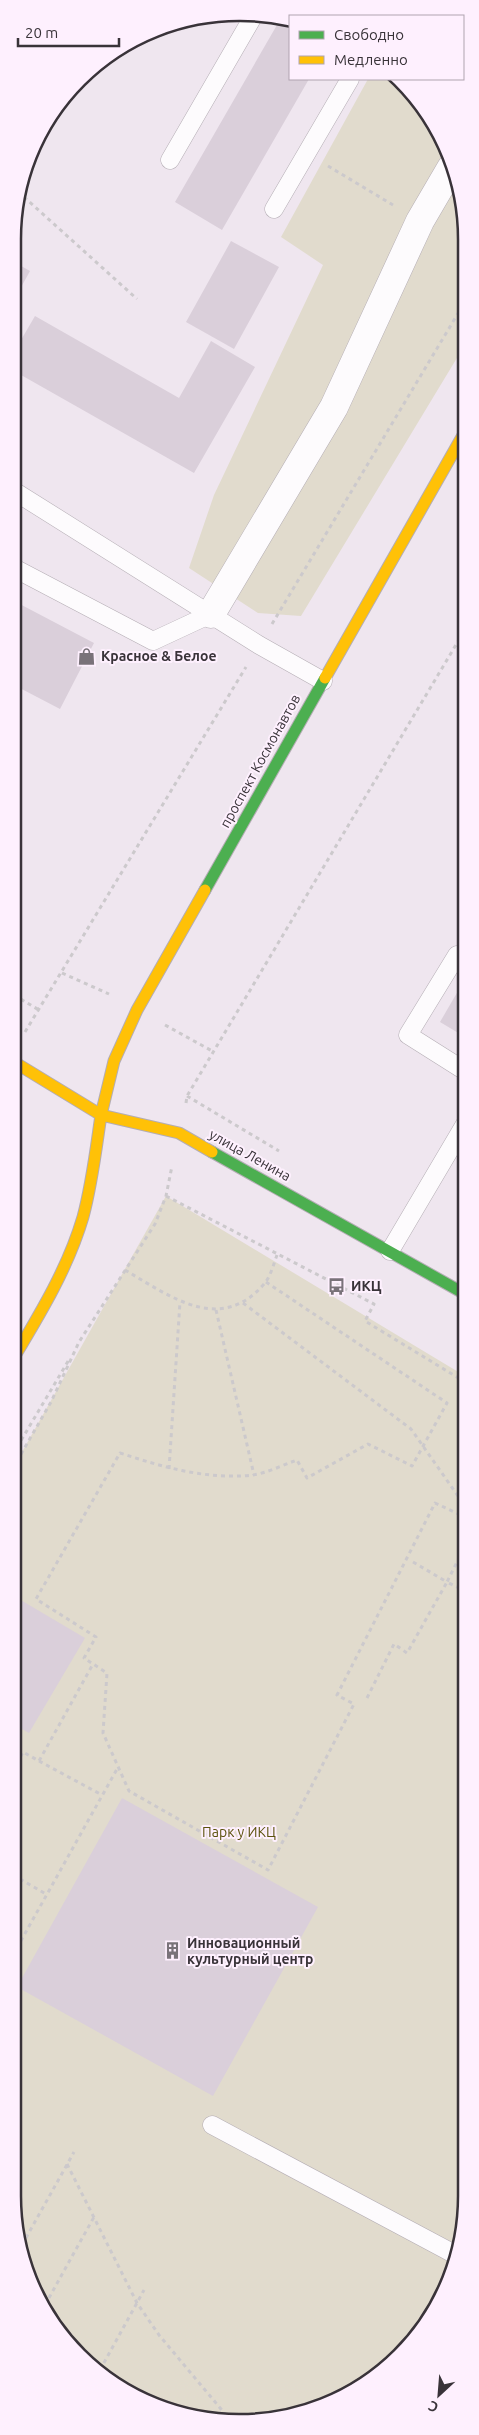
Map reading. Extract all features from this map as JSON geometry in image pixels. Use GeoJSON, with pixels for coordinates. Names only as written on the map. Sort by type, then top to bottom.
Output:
{"type":"FeatureCollection","features":[{"type":"Feature","properties":{"kind":"main road","name":"проспект Космонавтов"},"geometry":{"type":"LineString","coordinates":[[21,1346],[57,1282],[78,1232],[92,1175],[101,1115],[114,1061],[137,1010],[458,444]]}},
{"type":"Feature","properties":{"kind":"main road","name":"улица Ленина"},"geometry":{"type":"LineString","coordinates":[[21,1066],[101,1115],[179,1133],[458,1290]]}},
{"type":"Feature","properties":{"kind":"street"},"geometry":{"type":"LineString","coordinates":[[211,614],[334,407],[420,221],[447,174]]}},
{"type":"Feature","properties":{"kind":"lane"},"geometry":{"type":"LineString","coordinates":[[170,160],[250,22]]}},
{"type":"Feature","properties":{"kind":"lane"},"geometry":{"type":"LineString","coordinates":[[274,209],[349,80]]}},
{"type":"Feature","properties":{"kind":"lane"},"geometry":{"type":"LineString","coordinates":[[21,495],[259,645],[323,681]]}},
{"type":"Feature","properties":{"kind":"lane"},"geometry":{"type":"LineString","coordinates":[[21,572],[153,641],[211,614]]}},
{"type":"Feature","properties":{"kind":"lane"},"geometry":{"type":"LineString","coordinates":[[457,955],[408,1035],[458,1067]]}},
{"type":"Feature","properties":{"kind":"lane"},"geometry":{"type":"LineString","coordinates":[[390,1251],[458,1136]]}},
{"type":"Feature","properties":{"kind":"lane"},"geometry":{"type":"LineString","coordinates":[[212,2125],[450,2251]]}},
{"type":"Feature","properties":{"kind":"path"},"geometry":{"type":"LineString","coordinates":[[328,166],[420,221]]}},
{"type":"Feature","properties":{"kind":"path"},"geometry":{"type":"LineString","coordinates":[[25,198],[137,299]]}},
{"type":"Feature","properties":{"kind":"path"},"geometry":{"type":"LineString","coordinates":[[24,1035],[458,313]]}},
{"type":"Feature","properties":{"kind":"path"},"geometry":{"type":"LineString","coordinates":[[21,1440],[79,1342],[155,1224],[166,1196],[187,1096],[458,641]]}},
{"type":"Feature","properties":{"kind":"path"},"geometry":{"type":"LineString","coordinates":[[21,1000],[39,1010]]}},
{"type":"Feature","properties":{"kind":"path"},"geometry":{"type":"LineString","coordinates":[[166,1196],[374,1304],[365,1321],[458,1378]]}},
{"type":"Feature","properties":{"kind":"path"},"geometry":{"type":"LineString","coordinates":[[125,1270],[180,1302],[216,1310],[243,1303],[266,1282],[278,1255]]}},
{"type":"Feature","properties":{"kind":"path"},"geometry":{"type":"LineString","coordinates":[[266,1282],[447,1403],[412,1466],[368,1444],[307,1478],[296,1460],[254,1475],[207,1476],[169,1469],[120,1453],[36,1600],[96,1637],[84,1658],[107,1673],[103,1733],[117,1769],[129,1791],[268,1870],[354,1704],[337,1695],[435,1503],[458,1514]]}},
{"type":"Feature","properties":{"kind":"path"},"geometry":{"type":"LineString","coordinates":[[169,1469],[180,1302]]}},
{"type":"Feature","properties":{"kind":"path"},"geometry":{"type":"LineString","coordinates":[[243,1303],[411,1429],[458,1496]]}},
{"type":"Feature","properties":{"kind":"path"},"geometry":{"type":"LineString","coordinates":[[216,1310],[254,1475]]}},
{"type":"Feature","properties":{"kind":"path"},"geometry":{"type":"LineString","coordinates":[[21,1454],[51,1402],[79,1342]]}},
{"type":"Feature","properties":{"kind":"path"},"geometry":{"type":"LineString","coordinates":[[367,1698],[394,1644],[408,1652],[458,1560]]}},
{"type":"Feature","properties":{"kind":"path"},"geometry":{"type":"LineString","coordinates":[[413,1562],[458,1588]]}},
{"type":"Feature","properties":{"kind":"path"},"geometry":{"type":"LineString","coordinates":[[39,1761],[93,1664]]}},
{"type":"Feature","properties":{"kind":"path"},"geometry":{"type":"LineString","coordinates":[[21,1756],[23,1752],[102,1796]]}},
{"type":"Feature","properties":{"kind":"path"},"geometry":{"type":"LineString","coordinates":[[21,1940],[117,1769]]}},
{"type":"Feature","properties":{"kind":"path"},"geometry":{"type":"LineString","coordinates":[[21,1880],[46,1894]]}},
{"type":"Feature","properties":{"kind":"path"},"geometry":{"type":"LineString","coordinates":[[25,2239],[74,2152]]}},
{"type":"Feature","properties":{"kind":"path"},"geometry":{"type":"LineString","coordinates":[[67,2164],[137,2303],[160,2335],[224,2413]]}},
{"type":"Feature","properties":{"kind":"path"},"geometry":{"type":"LineString","coordinates":[[48,2300],[94,2217]]}},
{"type":"Feature","properties":{"kind":"path"},"geometry":{"type":"LineString","coordinates":[[103,2365],[144,2290]]}},
{"type":"Feature","properties":{"kind":"green space"},"geometry":{"type":"Polygon","coordinates":[[[367,80],[388,80],[413,107],[429,130],[446,169],[454,197],[458,240],[458,356],[301,616],[258,613],[189,568],[214,495],[323,265],[281,237],[367,80]]]}},
{"type":"Feature","properties":{"kind":"green space","name":"Парк у ИКЦ"},"geometry":{"type":"Polygon","coordinates":[[[166,1196],[458,1372],[458,2196],[454,2238],[446,2266],[429,2305],[404,2339],[383,2360],[361,2377],[349,2385],[310,2402],[268,2412],[240,2414],[211,2412],[169,2402],[130,2385],[96,2360],[66,2328],[50,2305],[33,2266],[25,2238],[21,2196],[21,1454],[166,1196]]]}},
{"type":"Feature","properties":{"kind":"building"},"geometry":{"type":"Polygon","coordinates":[[[277,24],[289,27],[289,80],[308,80],[222,230],[175,202],[277,24]]]}},
{"type":"Feature","properties":{"kind":"building"},"geometry":{"type":"Polygon","coordinates":[[[231,241],[279,267],[234,349],[186,322],[231,241]]]}},
{"type":"Feature","properties":{"kind":"building"},"geometry":{"type":"Polygon","coordinates":[[[21,266],[30,271],[21,287],[21,266]]]}},
{"type":"Feature","properties":{"kind":"building"},"geometry":{"type":"Polygon","coordinates":[[[35,316],[179,398],[211,341],[255,367],[194,473],[21,375],[21,340],[35,316]]]}},
{"type":"Feature","properties":{"kind":"building"},"geometry":{"type":"Polygon","coordinates":[[[21,605],[94,643],[60,709],[21,689],[21,605]]]}},
{"type":"Feature","properties":{"kind":"building"},"geometry":{"type":"Polygon","coordinates":[[[458,991],[458,1033],[440,1022],[458,991]]]}},
{"type":"Feature","properties":{"kind":"building"},"geometry":{"type":"Polygon","coordinates":[[[21,1600],[85,1638],[29,1733],[21,1728],[21,1600]]]}},
{"type":"Feature","properties":{"kind":"building"},"geometry":{"type":"Polygon","coordinates":[[[122,1798],[318,1907],[213,2096],[21,1989],[21,1980],[122,1798]]]}},
{"type":"Feature","properties":{"kind":"traffic: fast"},"geometry":{"type":"LineString","coordinates":[[205,890],[325,678]]}},
{"type":"Feature","properties":{"kind":"traffic: fast"},"geometry":{"type":"LineString","coordinates":[[212,1152],[458,1290]]}},
{"type":"Feature","properties":{"kind":"traffic: slow"},"geometry":{"type":"LineString","coordinates":[[325,678],[458,444]]}},
{"type":"Feature","properties":{"kind":"traffic: slow"},"geometry":{"type":"LineString","coordinates":[[205,890],[137,1010],[114,1061],[101,1115],[179,1133],[212,1152]]}},
{"type":"Feature","properties":{"kind":"traffic: slow"},"geometry":{"type":"LineString","coordinates":[[21,1066],[101,1115],[89,1192],[77,1236],[52,1290],[21,1345]]}},
{"type":"Feature","properties":{"kind":"place","name":"Красное & Белое"},"geometry":{"type":"Point","coordinates":[87,656]}},
{"type":"Feature","properties":{"kind":"place","name":"ИКЦ"},"geometry":{"type":"Point","coordinates":[337,1286]}},
{"type":"Feature","properties":{"kind":"place","name":"Инновационный культурный центр"},"geometry":{"type":"Point","coordinates":[173,1951]}}]}
